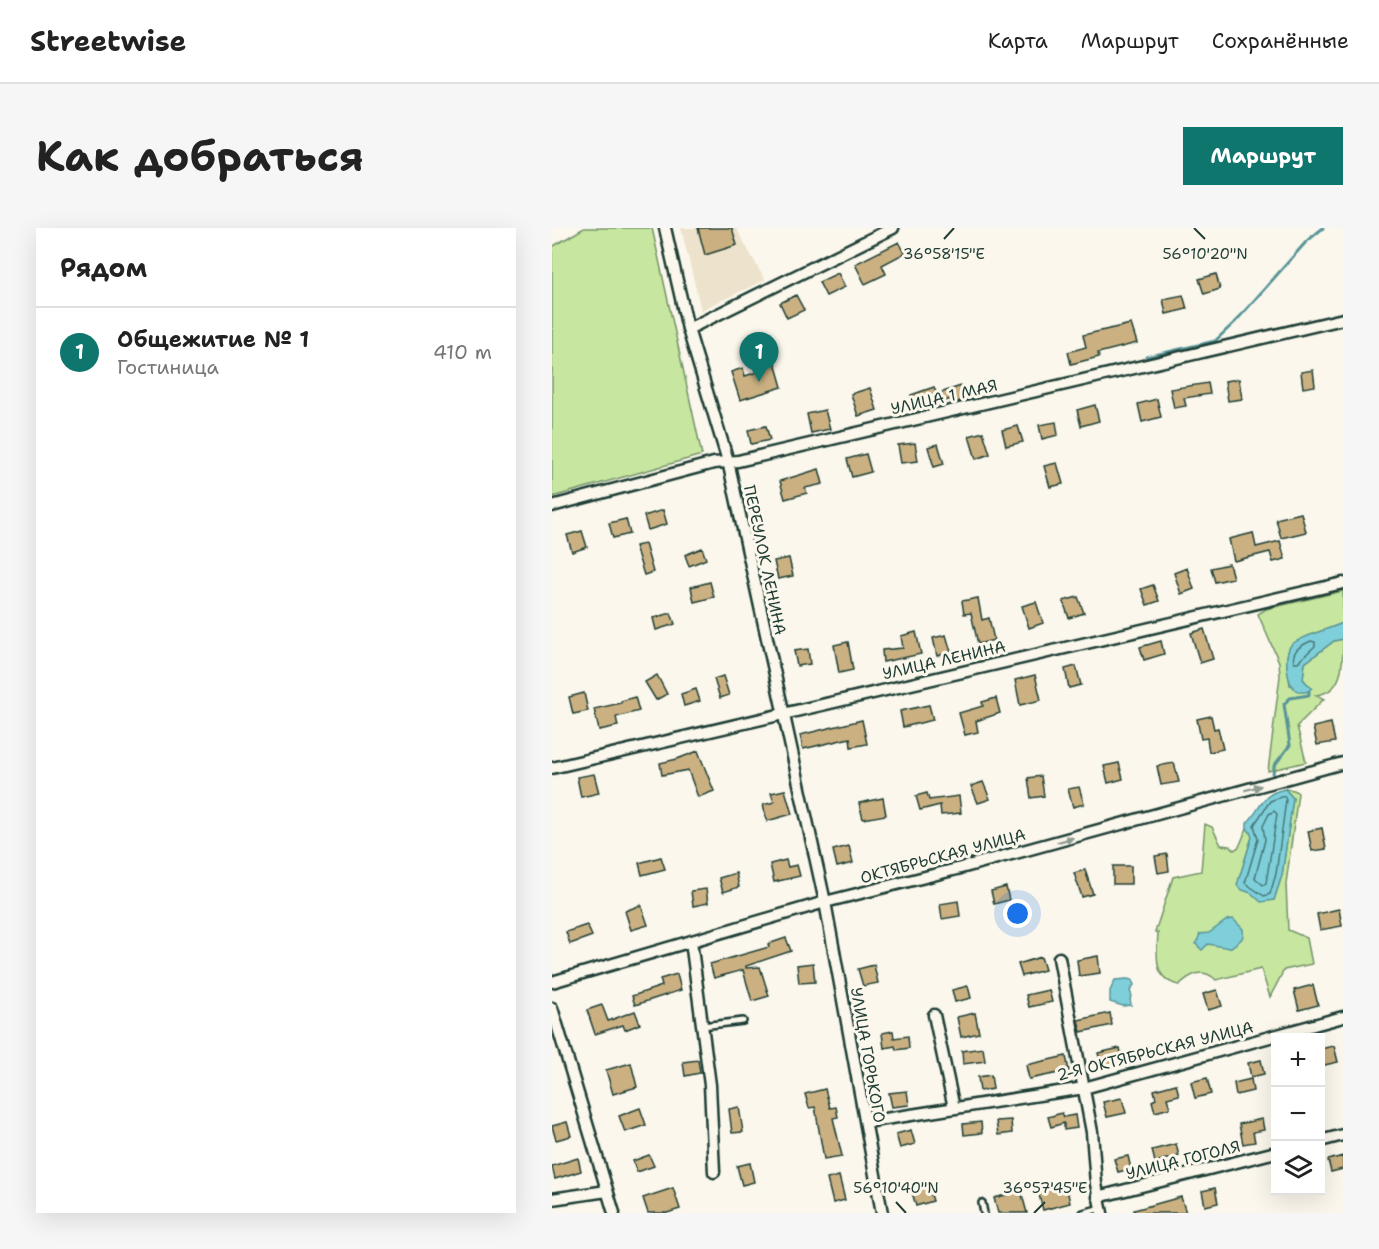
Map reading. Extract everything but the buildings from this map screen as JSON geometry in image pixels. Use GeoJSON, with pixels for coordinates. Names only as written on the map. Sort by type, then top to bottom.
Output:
{"type":"FeatureCollection","features":[{"type":"Feature","properties":{"kind":"street","name":"ПЕРЕУЛОК ЛЕНИНА"},"geometry":{"type":"LineString","coordinates":[[665,228],[688,329],[728,461],[825,902]]}},
{"type":"Feature","properties":{"kind":"street"},"geometry":{"type":"LineString","coordinates":[[688,329],[893,228]]}},
{"type":"Feature","properties":{"kind":"street","name":"УЛИЦА 1 МАЯ"},"geometry":{"type":"LineString","coordinates":[[552,506],[714,463],[738,461],[1343,319]]}},
{"type":"Feature","properties":{"kind":"street","name":"УЛИЦА ЛЕНИНА"},"geometry":{"type":"LineString","coordinates":[[552,768],[1343,583]]}},
{"type":"Feature","properties":{"kind":"street","name":"ОКТЯБРЬСКАЯ УЛИЦА"},"geometry":{"type":"LineString","coordinates":[[552,982],[825,902],[957,869],[1343,763]]}},
{"type":"Feature","properties":{"kind":"street","name":"УЛИЦА ГОРЬКОГО"},"geometry":{"type":"LineString","coordinates":[[825,902],[882,1213]]}},
{"type":"Feature","properties":{"kind":"street"},"geometry":{"type":"LineString","coordinates":[[691,941],[710,1085],[714,1172]]}},
{"type":"Feature","properties":{"kind":"street"},"geometry":{"type":"LineString","coordinates":[[1059,958],[1092,1132],[1100,1206]]}},
{"type":"Feature","properties":{"kind":"street"},"geometry":{"type":"LineString","coordinates":[[552,1008],[614,1213]]}},
{"type":"Feature","properties":{"kind":"street"},"geometry":{"type":"LineString","coordinates":[[934,1015],[954,1108]]}},
{"type":"Feature","properties":{"kind":"street","name":"2-Я ОКТЯБРЬСКАЯ УЛИЦА"},"geometry":{"type":"LineString","coordinates":[[866,1122],[1084,1088],[1343,1017]]}},
{"type":"Feature","properties":{"kind":"street"},"geometry":{"type":"LineString","coordinates":[[1325,1140],[1343,1135]]}},
{"type":"Feature","properties":{"kind":"street","name":"УЛИЦА ГОГОЛЯ"},"geometry":{"type":"LineString","coordinates":[[1100,1206],[1271,1153]]}},
{"type":"Feature","properties":{"kind":"street"},"geometry":{"type":"LineString","coordinates":[[552,1199],[607,1191]]}},
{"type":"Feature","properties":{"kind":"lane"},"geometry":{"type":"LineString","coordinates":[[702,1026],[743,1021]]}},
{"type":"Feature","properties":{"kind":"lane"},"geometry":{"type":"LineString","coordinates":[[982,1203],[984,1213]]}},
{"type":"Feature","properties":{"kind":"lane"},"geometry":{"type":"LineString","coordinates":[[1083,1213],[1100,1206]]}},
{"type":"Feature","properties":{"kind":"shaded area"},"geometry":{"type":"Polygon","coordinates":[[[681,228],[736,228],[765,280],[701,310],[681,228]]]}},
{"type":"Feature","properties":{"kind":"green space"},"geometry":{"type":"Polygon","coordinates":[[[584,228],[652,228],[702,455],[552,497],[552,247],[584,228]]]}},
{"type":"Feature","properties":{"kind":"green space"},"geometry":{"type":"Polygon","coordinates":[[[1343,591],[1343,623],[1302,639],[1290,649],[1287,656],[1290,685],[1311,688],[1303,679],[1305,663],[1334,641],[1343,639],[1340,676],[1332,689],[1316,695],[1324,699],[1297,726],[1306,762],[1268,771],[1280,676],[1279,662],[1258,614],[1266,609],[1343,591]]]}},
{"type":"Feature","properties":{"kind":"green space"},"geometry":{"type":"Polygon","coordinates":[[[1285,789],[1298,793],[1286,884],[1288,930],[1307,938],[1312,964],[1284,970],[1270,997],[1261,969],[1216,980],[1206,974],[1197,973],[1179,985],[1170,982],[1164,977],[1158,965],[1158,933],[1155,932],[1173,877],[1201,871],[1205,824],[1212,827],[1221,845],[1230,846],[1234,850],[1239,847],[1247,828],[1252,837],[1239,879],[1261,901],[1274,900],[1282,875],[1293,798],[1285,789]]]}},
{"type":"Feature","properties":{"kind":"water"},"geometry":{"type":"Polygon","coordinates":[[[1343,623],[1343,639],[1334,641],[1305,663],[1303,679],[1311,688],[1309,691],[1296,690],[1290,681],[1287,669],[1287,655],[1291,645],[1307,636],[1343,623]]]}},
{"type":"Feature","properties":{"kind":"water"},"geometry":{"type":"Polygon","coordinates":[[[1285,789],[1293,798],[1282,875],[1274,900],[1261,902],[1237,885],[1252,837],[1247,823],[1266,798],[1285,789]]]}},
{"type":"Feature","properties":{"kind":"water"},"geometry":{"type":"Polygon","coordinates":[[[1233,919],[1243,929],[1243,933],[1242,939],[1230,948],[1208,944],[1202,950],[1196,944],[1200,934],[1209,933],[1227,920],[1233,919]]]}},
{"type":"Feature","properties":{"kind":"water"},"geometry":{"type":"Polygon","coordinates":[[[1115,980],[1132,980],[1134,985],[1130,991],[1131,1005],[1123,1006],[1110,1002],[1110,991],[1115,980]]]}},
{"type":"Feature","properties":{"kind":"waterway"},"geometry":{"type":"LineString","coordinates":[[1146,357],[1215,341],[1235,322],[1306,242],[1323,228]]}},
{"type":"Feature","properties":{"kind":"waterway"},"geometry":{"type":"LineString","coordinates":[[1273,774],[1274,766],[1290,745],[1284,704],[1290,698],[1309,695],[1309,691]]}},
{"type":"Feature","properties":{"kind":"place","name":"Общежитие № 1"},"geometry":{"type":"Point","coordinates":[759,382]}}]}
